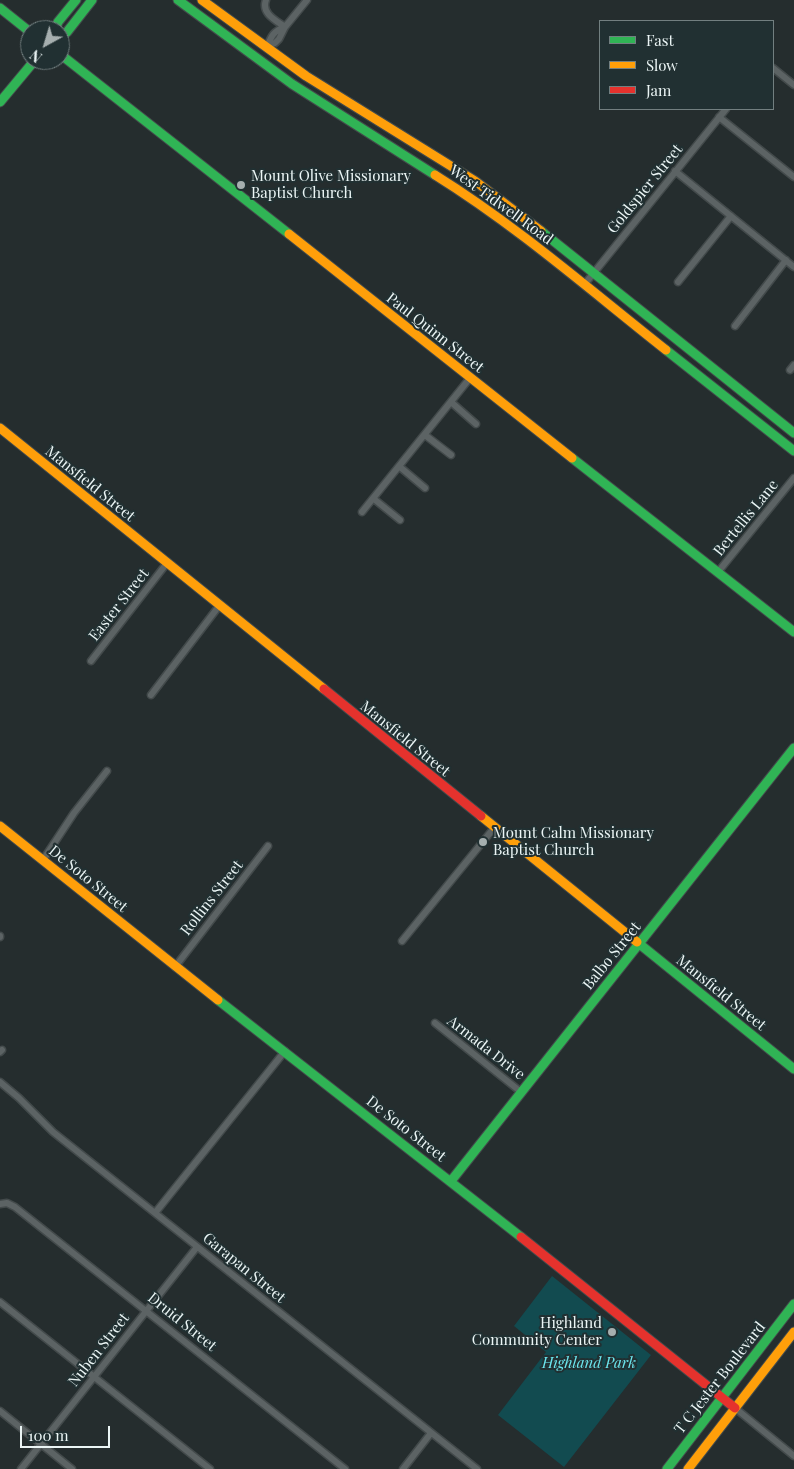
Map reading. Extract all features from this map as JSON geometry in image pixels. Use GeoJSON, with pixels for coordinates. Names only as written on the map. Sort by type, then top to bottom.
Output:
{"type":"FeatureCollection","features":[{"type":"Feature","properties":{"kind":"street"},"geometry":{"type":"LineString","coordinates":[[60,20],[76,0]]}},
{"type":"Feature","properties":{"kind":"street"},"geometry":{"type":"LineString","coordinates":[[70,28],[92,0]]}},
{"type":"Feature","properties":{"kind":"street","name":"West Tidwell Road"},"geometry":{"type":"LineString","coordinates":[[178,0],[292,84],[500,218],[794,451]]}},
{"type":"Feature","properties":{"kind":"street","name":"West Tidwell Road"},"geometry":{"type":"LineString","coordinates":[[202,0],[306,76],[475,181],[794,433]]}},
{"type":"Feature","properties":{"kind":"street"},"geometry":{"type":"LineString","coordinates":[[266,0],[264,3],[266,12],[285,27]]}},
{"type":"Feature","properties":{"kind":"street"},"geometry":{"type":"LineString","coordinates":[[267,47],[270,38],[277,30],[285,27],[307,0]]}},
{"type":"Feature","properties":{"kind":"street"},"geometry":{"type":"LineString","coordinates":[[0,8],[20,24]]}},
{"type":"Feature","properties":{"kind":"street"},"geometry":{"type":"LineString","coordinates":[[212,26],[221,14]]}},
{"type":"Feature","properties":{"kind":"street","name":"Paul Quinn Street"},"geometry":{"type":"LineString","coordinates":[[70,62],[794,632]]}},
{"type":"Feature","properties":{"kind":"street"},"geometry":{"type":"LineString","coordinates":[[774,69],[794,85]]}},
{"type":"Feature","properties":{"kind":"street"},"geometry":{"type":"LineString","coordinates":[[0,102],[27,70]]}},
{"type":"Feature","properties":{"kind":"street","name":"Goldspier Street"},"geometry":{"type":"LineString","coordinates":[[584,285],[725,110]]}},
{"type":"Feature","properties":{"kind":"street"},"geometry":{"type":"LineString","coordinates":[[719,117],[794,177]]}},
{"type":"Feature","properties":{"kind":"street"},"geometry":{"type":"LineString","coordinates":[[410,159],[418,146]]}},
{"type":"Feature","properties":{"kind":"street"},"geometry":{"type":"LineString","coordinates":[[675,171],[794,266]]}},
{"type":"Feature","properties":{"kind":"street"},"geometry":{"type":"LineString","coordinates":[[500,218],[510,207]]}},
{"type":"Feature","properties":{"kind":"street"},"geometry":{"type":"LineString","coordinates":[[678,282],[731,216]]}},
{"type":"Feature","properties":{"kind":"street"},"geometry":{"type":"LineString","coordinates":[[735,326],[786,260]]}},
{"type":"Feature","properties":{"kind":"street"},"geometry":{"type":"LineString","coordinates":[[695,373],[704,361]]}},
{"type":"Feature","properties":{"kind":"street"},"geometry":{"type":"LineString","coordinates":[[362,512],[470,378]]}},
{"type":"Feature","properties":{"kind":"street"},"geometry":{"type":"LineString","coordinates":[[450,402],[476,424]]}},
{"type":"Feature","properties":{"kind":"street","name":"Mansfield Street"},"geometry":{"type":"LineString","coordinates":[[0,428],[794,1069]]}},
{"type":"Feature","properties":{"kind":"street"},"geometry":{"type":"LineString","coordinates":[[425,435],[451,455]]}},
{"type":"Feature","properties":{"kind":"street"},"geometry":{"type":"LineString","coordinates":[[400,467],[425,488]]}},
{"type":"Feature","properties":{"kind":"street","name":"Bertellis Lane"},"geometry":{"type":"LineString","coordinates":[[718,572],[794,478]]}},
{"type":"Feature","properties":{"kind":"street"},"geometry":{"type":"LineString","coordinates":[[374,499],[400,520]]}},
{"type":"Feature","properties":{"kind":"street","name":"Easter Street"},"geometry":{"type":"LineString","coordinates":[[91,661],[167,564]]}},
{"type":"Feature","properties":{"kind":"street"},"geometry":{"type":"LineString","coordinates":[[150,695],[219,606]]}},
{"type":"Feature","properties":{"kind":"street","name":"Balbo Street"},"geometry":{"type":"LineString","coordinates":[[451,1181],[794,748]]}},
{"type":"Feature","properties":{"kind":"street"},"geometry":{"type":"LineString","coordinates":[[43,860],[74,813],[107,771]]}},
{"type":"Feature","properties":{"kind":"street","name":"De Soto Street"},"geometry":{"type":"LineString","coordinates":[[0,826],[175,967],[451,1181],[794,1456]]}},
{"type":"Feature","properties":{"kind":"street"},"geometry":{"type":"LineString","coordinates":[[402,941],[494,828]]}},
{"type":"Feature","properties":{"kind":"street","name":"Rollins Street"},"geometry":{"type":"LineString","coordinates":[[175,967],[268,846]]}},
{"type":"Feature","properties":{"kind":"street","name":"Armada Drive"},"geometry":{"type":"LineString","coordinates":[[435,1023],[522,1092]]}},
{"type":"Feature","properties":{"kind":"street"},"geometry":{"type":"LineString","coordinates":[[156,1213],[285,1051]]}},
{"type":"Feature","properties":{"kind":"street","name":"Garapan Street"},"geometry":{"type":"LineString","coordinates":[[0,1082],[53,1132],[477,1469]]}},
{"type":"Feature","properties":{"kind":"street","name":"Druid Street"},"geometry":{"type":"LineString","coordinates":[[0,1204],[7,1203],[15,1206],[345,1469]]}},
{"type":"Feature","properties":{"kind":"street","name":"Nuben Street"},"geometry":{"type":"LineString","coordinates":[[21,1469],[197,1247]]}},
{"type":"Feature","properties":{"kind":"street"},"geometry":{"type":"LineString","coordinates":[[0,1302],[210,1469]]}},
{"type":"Feature","properties":{"kind":"street","name":"T C Jester Boulevard"},"geometry":{"type":"LineString","coordinates":[[667,1469],[794,1304]]}},
{"type":"Feature","properties":{"kind":"street"},"geometry":{"type":"LineString","coordinates":[[783,1319],[794,1327]]}},
{"type":"Feature","properties":{"kind":"street","name":"T C Jester Boulevard"},"geometry":{"type":"LineString","coordinates":[[688,1469],[794,1332]]}},
{"type":"Feature","properties":{"kind":"street"},"geometry":{"type":"LineString","coordinates":[[0,1411],[72,1469]]}},
{"type":"Feature","properties":{"kind":"street"},"geometry":{"type":"LineString","coordinates":[[403,1469],[431,1433]]}},
{"type":"Feature","properties":{"kind":"green space","name":"Highland Park"},"geometry":{"type":"Polygon","coordinates":[[[552,1276],[651,1355],[564,1467],[498,1415],[546,1352],[514,1326],[552,1276]]]}},
{"type":"Feature","properties":{"kind":"traffic: fast"},"geometry":{"type":"LineString","coordinates":[[60,20],[76,0]]}},
{"type":"Feature","properties":{"kind":"traffic: fast"},"geometry":{"type":"LineString","coordinates":[[70,28],[92,0]]}},
{"type":"Feature","properties":{"kind":"traffic: fast"},"geometry":{"type":"LineString","coordinates":[[178,0],[292,84],[435,175]]}},
{"type":"Feature","properties":{"kind":"traffic: fast"},"geometry":{"type":"LineString","coordinates":[[0,8],[20,24]]}},
{"type":"Feature","properties":{"kind":"traffic: fast"},"geometry":{"type":"LineString","coordinates":[[70,62],[289,234]]}},
{"type":"Feature","properties":{"kind":"traffic: fast"},"geometry":{"type":"LineString","coordinates":[[0,102],[27,70]]}},
{"type":"Feature","properties":{"kind":"traffic: fast"},"geometry":{"type":"LineString","coordinates":[[541,231],[794,433]]}},
{"type":"Feature","properties":{"kind":"traffic: fast"},"geometry":{"type":"LineString","coordinates":[[666,350],[794,451]]}},
{"type":"Feature","properties":{"kind":"traffic: fast"},"geometry":{"type":"LineString","coordinates":[[572,458],[794,632]]}},
{"type":"Feature","properties":{"kind":"traffic: fast"},"geometry":{"type":"LineString","coordinates":[[451,1181],[794,748]]}},
{"type":"Feature","properties":{"kind":"traffic: fast"},"geometry":{"type":"LineString","coordinates":[[637,942],[794,1069]]}},
{"type":"Feature","properties":{"kind":"traffic: fast"},"geometry":{"type":"LineString","coordinates":[[218,1000],[521,1237]]}},
{"type":"Feature","properties":{"kind":"traffic: fast"},"geometry":{"type":"LineString","coordinates":[[667,1469],[794,1304]]}},
{"type":"Feature","properties":{"kind":"traffic: slow"},"geometry":{"type":"LineString","coordinates":[[202,0],[306,76],[475,181],[541,231]]}},
{"type":"Feature","properties":{"kind":"traffic: slow"},"geometry":{"type":"LineString","coordinates":[[435,175],[495,215],[666,350]]}},
{"type":"Feature","properties":{"kind":"traffic: slow"},"geometry":{"type":"LineString","coordinates":[[289,234],[572,458]]}},
{"type":"Feature","properties":{"kind":"traffic: slow"},"geometry":{"type":"LineString","coordinates":[[0,428],[324,689]]}},
{"type":"Feature","properties":{"kind":"traffic: slow"},"geometry":{"type":"LineString","coordinates":[[481,816],[637,942]]}},
{"type":"Feature","properties":{"kind":"traffic: slow"},"geometry":{"type":"LineString","coordinates":[[0,826],[218,1000]]}},
{"type":"Feature","properties":{"kind":"traffic: slow"},"geometry":{"type":"LineString","coordinates":[[688,1469],[794,1332]]}},
{"type":"Feature","properties":{"kind":"traffic: jam"},"geometry":{"type":"LineString","coordinates":[[324,689],[481,816]]}},
{"type":"Feature","properties":{"kind":"traffic: jam"},"geometry":{"type":"LineString","coordinates":[[521,1237],[735,1408]]}},
{"type":"Feature","properties":{"kind":"place","name":"Mount Olive Missionary Baptist Church"},"geometry":{"type":"Point","coordinates":[241,185]}},
{"type":"Feature","properties":{"kind":"place","name":"Mount Calm Missionary Baptist Church"},"geometry":{"type":"Point","coordinates":[483,842]}},
{"type":"Feature","properties":{"kind":"place","name":"Highland Community Center"},"geometry":{"type":"Point","coordinates":[612,1332]}}]}
